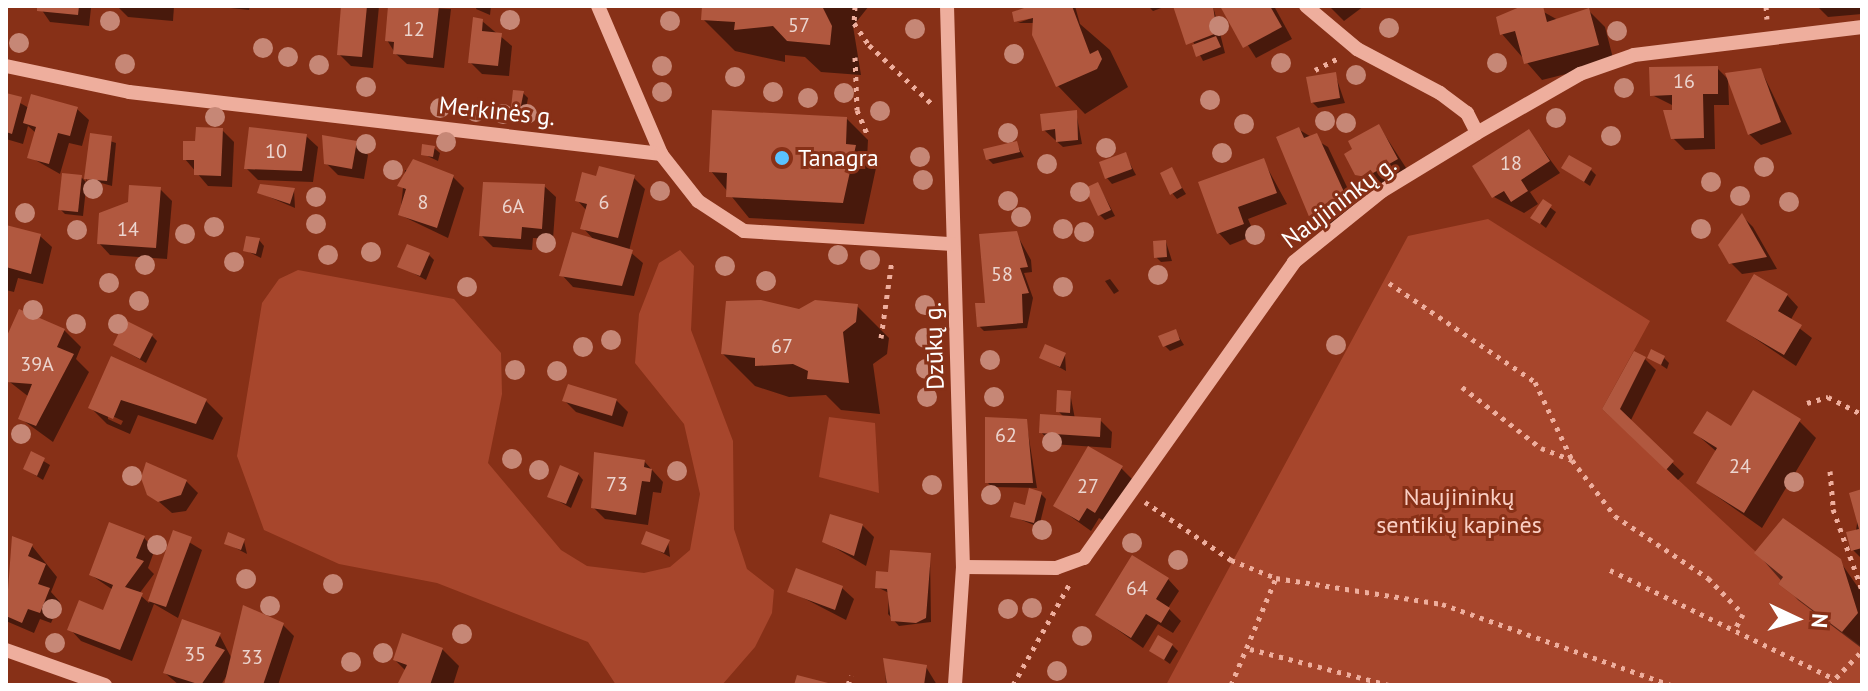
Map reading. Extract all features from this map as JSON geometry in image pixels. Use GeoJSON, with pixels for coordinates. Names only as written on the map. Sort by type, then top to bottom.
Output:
{"type":"FeatureCollection","features":[{"type":"Feature","properties":{"kind":"street"},"geometry":{"type":"LineString","coordinates":[[598,6],[661,154],[698,201],[744,231],[893,244],[953,244]]}},
{"type":"Feature","properties":{"kind":"street","name":"Dzūkų g."},"geometry":{"type":"LineString","coordinates":[[947,6],[963,567],[955,685]]}},
{"type":"Feature","properties":{"kind":"street"},"geometry":{"type":"LineString","coordinates":[[1306,6],[1357,49],[1440,93],[1467,113],[1477,133]]}},
{"type":"Feature","properties":{"kind":"street","name":"Naujininkų g."},"geometry":{"type":"LineString","coordinates":[[1084,558],[1294,262],[1382,191],[1580,74],[1634,55],[1862,27]]}},
{"type":"Feature","properties":{"kind":"street","name":"Merkinės g."},"geometry":{"type":"LineString","coordinates":[[6,66],[129,92],[661,154]]}},
{"type":"Feature","properties":{"kind":"street"},"geometry":{"type":"LineString","coordinates":[[963,567],[1056,568],[1084,558]]}},
{"type":"Feature","properties":{"kind":"street"},"geometry":{"type":"LineString","coordinates":[[6,650],[105,685]]}},
{"type":"Feature","properties":{"kind":"path"},"geometry":{"type":"LineString","coordinates":[[855,6],[854,23],[869,45],[924,100],[950,111]]}},
{"type":"Feature","properties":{"kind":"path"},"geometry":{"type":"LineString","coordinates":[[855,57],[857,110],[867,133]]}},
{"type":"Feature","properties":{"kind":"path"},"geometry":{"type":"LineString","coordinates":[[881,338],[893,244]]}},
{"type":"Feature","properties":{"kind":"path"},"geometry":{"type":"LineString","coordinates":[[1389,283],[1535,382],[1572,460],[1615,516],[1721,590],[1743,614],[1736,627]]}},
{"type":"Feature","properties":{"kind":"path"},"geometry":{"type":"LineString","coordinates":[[1462,387],[1541,448],[1572,460]]}},
{"type":"Feature","properties":{"kind":"path"},"geometry":{"type":"LineString","coordinates":[[1807,403],[1828,397],[1862,414]]}},
{"type":"Feature","properties":{"kind":"path"},"geometry":{"type":"LineString","coordinates":[[1830,471],[1833,509],[1862,590]]}},
{"type":"Feature","properties":{"kind":"path"},"geometry":{"type":"LineString","coordinates":[[1131,492],[1231,560],[1276,578],[1442,604],[1671,685]]}},
{"type":"Feature","properties":{"kind":"path"},"geometry":{"type":"LineString","coordinates":[[1013,685],[1084,558]]}},
{"type":"Feature","properties":{"kind":"path"},"geometry":{"type":"LineString","coordinates":[[1610,570],[1736,627],[1834,679]]}},
{"type":"Feature","properties":{"kind":"path"},"geometry":{"type":"LineString","coordinates":[[1231,685],[1250,649],[1276,578]]}},
{"type":"Feature","properties":{"kind":"path"},"geometry":{"type":"LineString","coordinates":[[1250,649],[1389,685]]}},
{"type":"Feature","properties":{"kind":"path"},"geometry":{"type":"LineString","coordinates":[[1829,685],[1861,653]]}},
{"type":"Feature","properties":{"kind":"path"},"geometry":{"type":"LineString","coordinates":[[848,685],[851,675]]}},
{"type":"Feature","properties":{"kind":"green space","name":"Naujininkų sentikių kapinės"},"geometry":{"type":"Polygon","coordinates":[[[1488,219],[1650,321],[1602,409],[1783,577],[1778,584],[1862,647],[1862,685],[1166,685],[1408,236],[1488,219]]]}},
{"type":"Feature","properties":{"kind":"green space"},"geometry":{"type":"Polygon","coordinates":[[[680,250],[694,266],[691,330],[733,441],[734,529],[747,569],[774,590],[772,613],[755,647],[722,685],[616,685],[588,642],[437,583],[339,564],[264,530],[237,456],[262,303],[279,279],[298,270],[454,299],[501,353],[502,394],[488,463],[561,550],[587,566],[644,573],[670,567],[690,550],[700,494],[684,424],[635,363],[639,314],[659,263],[680,250]]]}},
{"type":"Feature","properties":{"kind":"green space"},"geometry":{"type":"Polygon","coordinates":[[[829,417],[875,423],[879,493],[819,477],[829,417]]]}},
{"type":"Feature","properties":{"kind":"building"},"geometry":{"type":"Polygon","coordinates":[[[37,6],[79,6],[78,15],[37,11],[37,6]]]}},
{"type":"Feature","properties":{"kind":"building"},"geometry":{"type":"Polygon","coordinates":[[[341,6],[367,6],[362,57],[337,55],[341,6]]]}},
{"type":"Feature","properties":{"kind":"building"},"geometry":{"type":"Polygon","coordinates":[[[388,6],[439,6],[433,58],[393,54],[394,42],[385,41],[388,6]]]}},
{"type":"Feature","properties":{"kind":"building"},"geometry":{"type":"Polygon","coordinates":[[[702,6],[822,6],[832,26],[830,45],[787,41],[773,26],[734,30],[735,22],[701,20],[702,6]]]}},
{"type":"Feature","properties":{"kind":"building"},"geometry":{"type":"Polygon","coordinates":[[[1030,6],[1072,6],[1090,54],[1098,50],[1102,59],[1097,69],[1056,87],[1032,35],[1033,18],[1014,22],[1012,12],[1030,6]]]}},
{"type":"Feature","properties":{"kind":"building"},"geometry":{"type":"Polygon","coordinates":[[[1173,6],[1213,6],[1217,33],[1186,45],[1173,6]]]}},
{"type":"Feature","properties":{"kind":"building"},"geometry":{"type":"Polygon","coordinates":[[[1220,6],[1270,6],[1282,27],[1243,48],[1220,6]]]}},
{"type":"Feature","properties":{"kind":"building"},"geometry":{"type":"Polygon","coordinates":[[[1522,6],[1543,6],[1547,22],[1589,8],[1599,45],[1524,64],[1515,31],[1500,35],[1496,17],[1522,6]]]}},
{"type":"Feature","properties":{"kind":"building"},"geometry":{"type":"Polygon","coordinates":[[[473,17],[483,19],[482,31],[502,33],[498,66],[468,63],[473,17]]]}},
{"type":"Feature","properties":{"kind":"building"},"geometry":{"type":"Polygon","coordinates":[[[1216,36],[1221,47],[1196,57],[1192,45],[1216,36]]]}},
{"type":"Feature","properties":{"kind":"building"},"geometry":{"type":"Polygon","coordinates":[[[1718,66],[1718,94],[1703,94],[1704,138],[1671,139],[1663,110],[1672,110],[1672,95],[1650,96],[1649,67],[1718,66]]]}},
{"type":"Feature","properties":{"kind":"building"},"geometry":{"type":"Polygon","coordinates":[[[1761,68],[1781,122],[1748,135],[1725,73],[1761,68]]]}},
{"type":"Feature","properties":{"kind":"building"},"geometry":{"type":"Polygon","coordinates":[[[1336,72],[1340,98],[1311,103],[1306,77],[1336,72]]]}},
{"type":"Feature","properties":{"kind":"building"},"geometry":{"type":"Polygon","coordinates":[[[513,90],[524,91],[520,110],[511,108],[513,90]]]}},
{"type":"Feature","properties":{"kind":"building"},"geometry":{"type":"Polygon","coordinates":[[[6,93],[22,97],[12,134],[6,132],[6,93]]]}},
{"type":"Feature","properties":{"kind":"building"},"geometry":{"type":"Polygon","coordinates":[[[31,94],[78,107],[70,136],[58,133],[49,164],[27,158],[36,127],[23,123],[31,94]]]}},
{"type":"Feature","properties":{"kind":"building","name":"Tanagra"},"geometry":{"type":"Polygon","coordinates":[[[712,110],[847,117],[846,144],[856,145],[843,203],[726,197],[727,173],[709,172],[712,110]]]}},
{"type":"Feature","properties":{"kind":"building"},"geometry":{"type":"Polygon","coordinates":[[[1077,110],[1078,140],[1056,142],[1055,129],[1042,131],[1040,114],[1077,110]]]}},
{"type":"Feature","properties":{"kind":"building"},"geometry":{"type":"Polygon","coordinates":[[[1379,124],[1398,159],[1366,177],[1355,175],[1344,154],[1352,149],[1348,141],[1379,124]]]}},
{"type":"Feature","properties":{"kind":"building"},"geometry":{"type":"Polygon","coordinates":[[[196,127],[223,128],[221,176],[194,175],[194,160],[183,160],[183,141],[195,141],[196,127]]]}},
{"type":"Feature","properties":{"kind":"building"},"geometry":{"type":"Polygon","coordinates":[[[249,127],[307,134],[302,171],[244,169],[249,127]]]}},
{"type":"Feature","properties":{"kind":"building"},"geometry":{"type":"Polygon","coordinates":[[[1299,127],[1304,138],[1317,133],[1345,194],[1310,219],[1276,137],[1299,127]]]}},
{"type":"Feature","properties":{"kind":"building"},"geometry":{"type":"Polygon","coordinates":[[[1529,129],[1550,161],[1521,180],[1528,191],[1511,202],[1504,191],[1492,198],[1472,166],[1529,129]]]}},
{"type":"Feature","properties":{"kind":"building"},"geometry":{"type":"Polygon","coordinates":[[[90,133],[112,136],[107,181],[84,179],[90,133]]]}},
{"type":"Feature","properties":{"kind":"building"},"geometry":{"type":"Polygon","coordinates":[[[322,135],[357,141],[352,169],[324,164],[322,135]]]}},
{"type":"Feature","properties":{"kind":"building"},"geometry":{"type":"Polygon","coordinates":[[[1017,141],[1020,152],[986,160],[983,149],[1017,141]]]}},
{"type":"Feature","properties":{"kind":"building"},"geometry":{"type":"Polygon","coordinates":[[[422,144],[435,146],[433,157],[421,155],[422,144]]]}},
{"type":"Feature","properties":{"kind":"building"},"geometry":{"type":"Polygon","coordinates":[[[1126,152],[1132,169],[1105,179],[1099,162],[1126,152]]]}},
{"type":"Feature","properties":{"kind":"building"},"geometry":{"type":"Polygon","coordinates":[[[1569,155],[1592,168],[1584,182],[1561,168],[1569,155]]]}},
{"type":"Feature","properties":{"kind":"building"},"geometry":{"type":"Polygon","coordinates":[[[1264,158],[1277,193],[1238,207],[1244,224],[1217,234],[1198,182],[1264,158]]]}},
{"type":"Feature","properties":{"kind":"building"},"geometry":{"type":"Polygon","coordinates":[[[413,159],[454,175],[437,228],[398,215],[406,189],[397,186],[413,159]]]}},
{"type":"Feature","properties":{"kind":"building"},"geometry":{"type":"Polygon","coordinates":[[[599,166],[635,175],[618,238],[580,229],[587,204],[575,201],[582,172],[596,176],[599,166]]]}},
{"type":"Feature","properties":{"kind":"building"},"geometry":{"type":"Polygon","coordinates":[[[1172,167],[1182,188],[1170,195],[1160,173],[1172,167]]]}},
{"type":"Feature","properties":{"kind":"building"},"geometry":{"type":"Polygon","coordinates":[[[62,173],[82,175],[78,212],[58,210],[62,173]]]}},
{"type":"Feature","properties":{"kind":"building"},"geometry":{"type":"Polygon","coordinates":[[[483,182],[545,184],[542,229],[522,227],[521,239],[479,236],[483,182]]]}},
{"type":"Feature","properties":{"kind":"building"},"geometry":{"type":"Polygon","coordinates":[[[1098,182],[1111,210],[1098,216],[1085,188],[1098,182]]]}},
{"type":"Feature","properties":{"kind":"building"},"geometry":{"type":"Polygon","coordinates":[[[260,184],[295,188],[290,204],[257,193],[260,184]]]}},
{"type":"Feature","properties":{"kind":"building"},"geometry":{"type":"Polygon","coordinates":[[[129,185],[161,187],[156,248],[97,244],[99,213],[128,202],[129,185]]]}},
{"type":"Feature","properties":{"kind":"building"},"geometry":{"type":"Polygon","coordinates":[[[1543,199],[1552,205],[1540,224],[1530,218],[1543,199]]]}},
{"type":"Feature","properties":{"kind":"building"},"geometry":{"type":"Polygon","coordinates":[[[1742,213],[1767,257],[1729,264],[1718,245],[1742,213]]]}},
{"type":"Feature","properties":{"kind":"building"},"geometry":{"type":"Polygon","coordinates":[[[6,225],[41,234],[31,274],[6,267],[6,225]]]}},
{"type":"Feature","properties":{"kind":"building"},"geometry":{"type":"Polygon","coordinates":[[[1017,231],[1028,267],[1020,268],[1029,293],[1022,294],[1023,323],[977,327],[975,303],[985,303],[979,234],[1017,231]]]}},
{"type":"Feature","properties":{"kind":"building"},"geometry":{"type":"Polygon","coordinates":[[[572,232],[633,250],[622,286],[559,276],[572,232]]]}},
{"type":"Feature","properties":{"kind":"building"},"geometry":{"type":"Polygon","coordinates":[[[246,236],[260,238],[256,254],[243,251],[246,236]]]}},
{"type":"Feature","properties":{"kind":"building"},"geometry":{"type":"Polygon","coordinates":[[[1166,240],[1167,257],[1154,258],[1153,241],[1166,240]]]}},
{"type":"Feature","properties":{"kind":"building"},"geometry":{"type":"Polygon","coordinates":[[[407,244],[430,253],[420,276],[397,267],[407,244]]]}},
{"type":"Feature","properties":{"kind":"building"},"geometry":{"type":"Polygon","coordinates":[[[1754,274],[1788,294],[1778,311],[1802,325],[1784,355],[1726,321],[1754,274]]]}},
{"type":"Feature","properties":{"kind":"building"},"geometry":{"type":"Polygon","coordinates":[[[761,300],[799,309],[815,300],[858,304],[856,322],[843,332],[849,383],[807,379],[808,371],[793,364],[755,366],[755,358],[721,354],[726,301],[761,300]]]}},
{"type":"Feature","properties":{"kind":"building"},"geometry":{"type":"Polygon","coordinates":[[[19,309],[65,329],[57,347],[74,354],[36,426],[18,419],[32,384],[6,382],[6,338],[19,309]]]}},
{"type":"Feature","properties":{"kind":"building"},"geometry":{"type":"Polygon","coordinates":[[[125,320],[153,334],[140,359],[113,345],[125,320]]]}},
{"type":"Feature","properties":{"kind":"building"},"geometry":{"type":"Polygon","coordinates":[[[1176,329],[1180,340],[1163,347],[1158,336],[1176,329]]]}},
{"type":"Feature","properties":{"kind":"building"},"geometry":{"type":"Polygon","coordinates":[[[1045,344],[1066,353],[1060,367],[1039,358],[1045,344]]]}},
{"type":"Feature","properties":{"kind":"building"},"geometry":{"type":"Polygon","coordinates":[[[1651,349],[1665,356],[1661,365],[1647,358],[1651,349]]]}},
{"type":"Feature","properties":{"kind":"building"},"geometry":{"type":"Polygon","coordinates":[[[1634,351],[1646,357],[1620,409],[1674,461],[1666,470],[1602,409],[1634,351]]]}},
{"type":"Feature","properties":{"kind":"building"},"geometry":{"type":"Polygon","coordinates":[[[111,356],[207,399],[196,424],[121,400],[113,419],[88,408],[111,356]]]}},
{"type":"Feature","properties":{"kind":"building"},"geometry":{"type":"Polygon","coordinates":[[[568,384],[617,399],[612,416],[562,401],[568,384]]]}},
{"type":"Feature","properties":{"kind":"building"},"geometry":{"type":"Polygon","coordinates":[[[1057,390],[1071,391],[1070,413],[1056,412],[1057,390]]]}},
{"type":"Feature","properties":{"kind":"building"},"geometry":{"type":"Polygon","coordinates":[[[1753,390],[1801,419],[1744,513],[1696,483],[1717,448],[1693,433],[1707,411],[1731,426],[1753,390]]]}},
{"type":"Feature","properties":{"kind":"building"},"geometry":{"type":"Polygon","coordinates":[[[1040,414],[1101,418],[1100,437],[1039,433],[1040,414]]]}},
{"type":"Feature","properties":{"kind":"building"},"geometry":{"type":"Polygon","coordinates":[[[985,417],[1027,419],[1033,483],[985,483],[985,417]]]}},
{"type":"Feature","properties":{"kind":"building"},"geometry":{"type":"Polygon","coordinates":[[[1088,446],[1123,466],[1095,513],[1087,508],[1079,521],[1053,506],[1088,446]]]}},
{"type":"Feature","properties":{"kind":"building"},"geometry":{"type":"Polygon","coordinates":[[[31,451],[45,458],[37,476],[23,469],[31,451]]]}},
{"type":"Feature","properties":{"kind":"building"},"geometry":{"type":"Polygon","coordinates":[[[594,452],[645,460],[644,467],[652,469],[650,482],[642,481],[636,515],[591,508],[594,452]]]}},
{"type":"Feature","properties":{"kind":"building"},"geometry":{"type":"Polygon","coordinates":[[[146,462],[187,480],[181,495],[158,502],[147,495],[141,478],[146,462]]]}},
{"type":"Feature","properties":{"kind":"building"},"geometry":{"type":"Polygon","coordinates":[[[560,465],[579,473],[566,504],[547,497],[560,465]]]}},
{"type":"Feature","properties":{"kind":"building"},"geometry":{"type":"Polygon","coordinates":[[[1029,488],[1042,492],[1034,523],[1010,517],[1014,502],[1025,505],[1029,488]]]}},
{"type":"Feature","properties":{"kind":"building"},"geometry":{"type":"Polygon","coordinates":[[[1862,489],[1862,548],[1851,551],[1846,532],[1859,529],[1849,493],[1862,489]]]}},
{"type":"Feature","properties":{"kind":"building"},"geometry":{"type":"Polygon","coordinates":[[[830,514],[863,524],[854,556],[822,542],[830,514]]]}},
{"type":"Feature","properties":{"kind":"building"},"geometry":{"type":"Polygon","coordinates":[[[1783,518],[1841,559],[1858,613],[1842,632],[1778,584],[1783,577],[1754,553],[1783,518]]]}},
{"type":"Feature","properties":{"kind":"building"},"geometry":{"type":"Polygon","coordinates":[[[109,522],[145,536],[136,558],[144,561],[125,587],[143,593],[120,650],[67,630],[79,600],[103,610],[113,585],[89,575],[109,522]]]}},
{"type":"Feature","properties":{"kind":"building"},"geometry":{"type":"Polygon","coordinates":[[[173,530],[192,537],[166,607],[148,601],[173,530]]]}},
{"type":"Feature","properties":{"kind":"building"},"geometry":{"type":"Polygon","coordinates":[[[646,531],[670,540],[664,553],[641,544],[646,531]]]}},
{"type":"Feature","properties":{"kind":"building"},"geometry":{"type":"Polygon","coordinates":[[[228,532],[245,539],[241,550],[224,544],[228,532]]]}},
{"type":"Feature","properties":{"kind":"building"},"geometry":{"type":"Polygon","coordinates":[[[12,536],[33,544],[28,556],[46,564],[38,584],[50,588],[40,613],[28,609],[22,623],[6,616],[12,536]]]}},
{"type":"Feature","properties":{"kind":"building"},"geometry":{"type":"Polygon","coordinates":[[[890,550],[931,553],[926,618],[916,623],[891,621],[887,589],[875,588],[876,571],[888,572],[890,550]]]}},
{"type":"Feature","properties":{"kind":"building"},"geometry":{"type":"Polygon","coordinates":[[[1132,555],[1169,578],[1156,599],[1170,608],[1161,623],[1146,614],[1131,638],[1095,615],[1132,555]]]}},
{"type":"Feature","properties":{"kind":"building"},"geometry":{"type":"Polygon","coordinates":[[[796,568],[843,586],[835,610],[787,592],[796,568]]]}},
{"type":"Feature","properties":{"kind":"building"},"geometry":{"type":"Polygon","coordinates":[[[243,605],[284,623],[263,685],[224,685],[243,605]]]}},
{"type":"Feature","properties":{"kind":"building"},"geometry":{"type":"Polygon","coordinates":[[[182,619],[221,633],[215,646],[225,650],[201,685],[163,673],[182,619]]]}},
{"type":"Feature","properties":{"kind":"building"},"geometry":{"type":"Polygon","coordinates":[[[402,633],[443,648],[430,685],[397,685],[407,665],[393,660],[402,633]]]}},
{"type":"Feature","properties":{"kind":"building"},"geometry":{"type":"Polygon","coordinates":[[[1158,635],[1173,644],[1164,660],[1149,651],[1158,635]]]}},
{"type":"Feature","properties":{"kind":"building"},"geometry":{"type":"Polygon","coordinates":[[[883,658],[927,665],[924,685],[887,685],[883,658]]]}},
{"type":"Feature","properties":{"kind":"building"},"geometry":{"type":"Polygon","coordinates":[[[797,675],[832,684],[794,685],[797,675]]]}},
{"type":"Feature","properties":{"kind":"place","name":"Tanagra"},"geometry":{"type":"Point","coordinates":[782,158]}}]}
